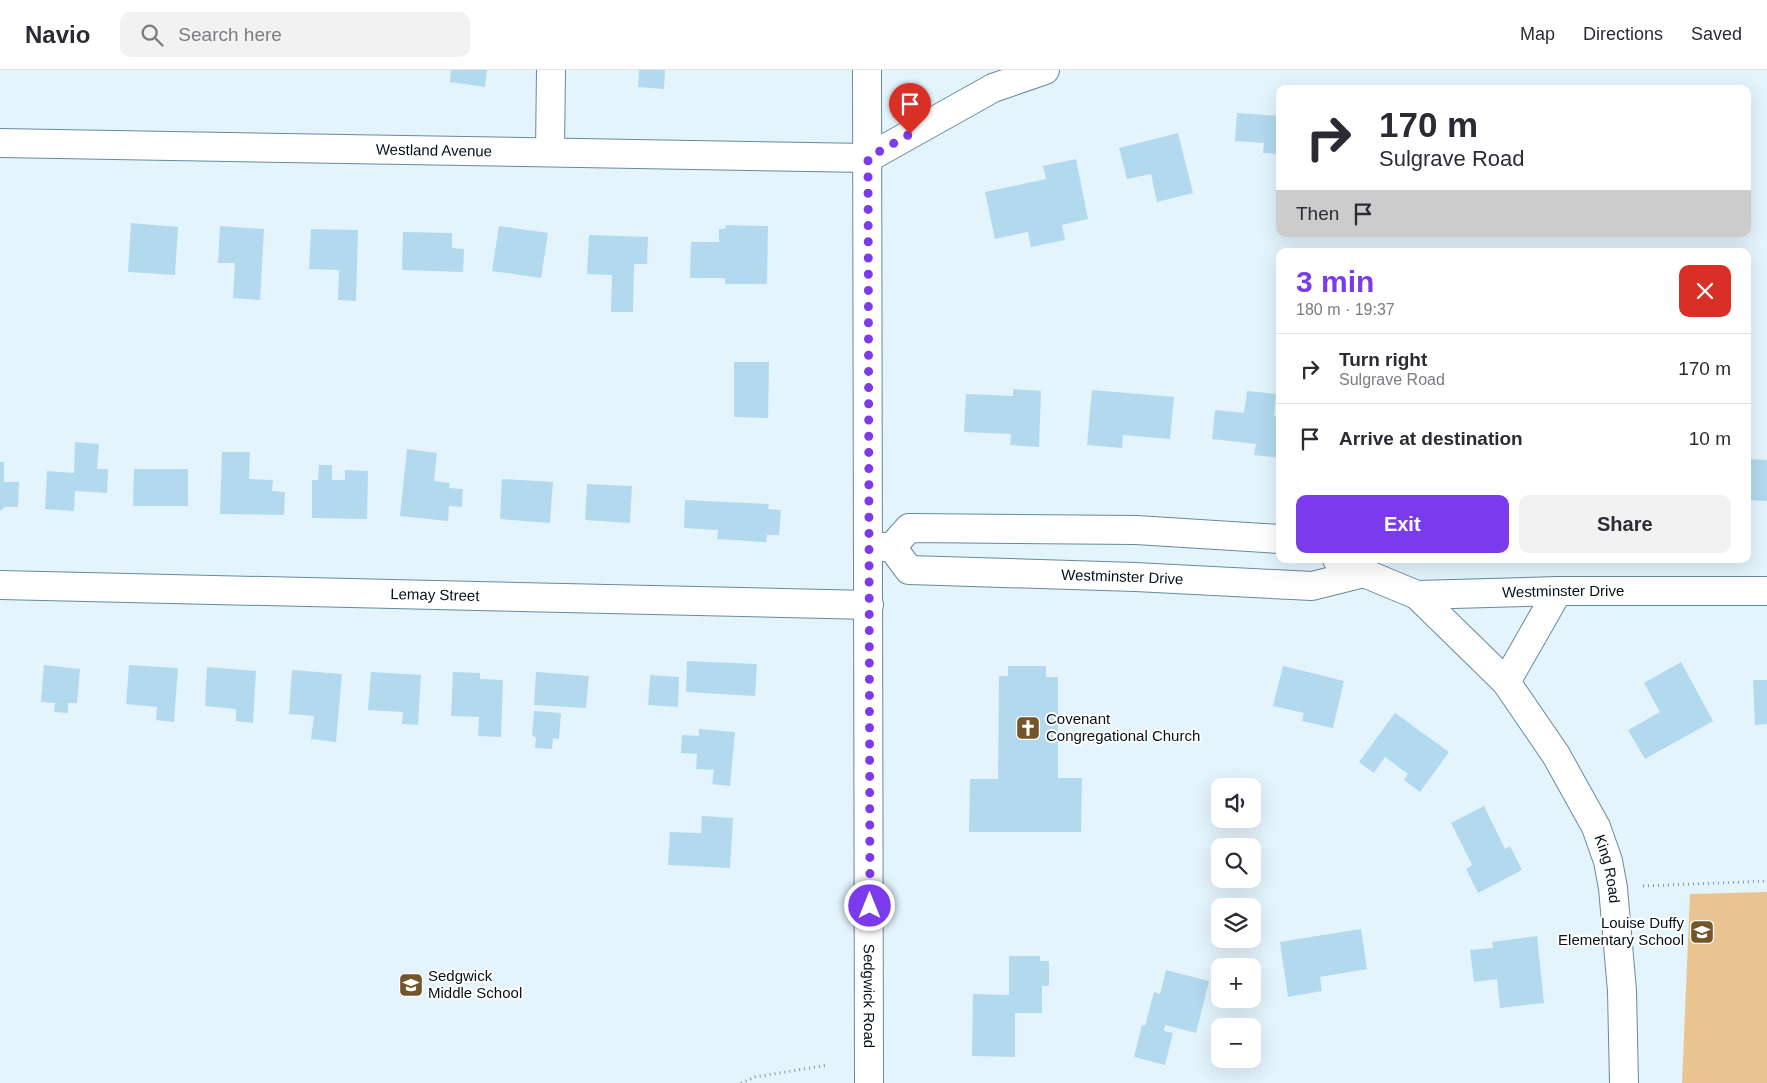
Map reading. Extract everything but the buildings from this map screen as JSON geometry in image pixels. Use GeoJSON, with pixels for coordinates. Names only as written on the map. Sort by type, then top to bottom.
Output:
{"type":"FeatureCollection","features":[{"type":"Feature","properties":{"kind":"street"},"geometry":{"type":"LineString","coordinates":[[550,152],[551,70]]}},
{"type":"Feature","properties":{"kind":"street","name":"Sedgwick Road"},"geometry":{"type":"LineString","coordinates":[[867,70],[868,158],[881,547],[869,605],[869,1083]]}},
{"type":"Feature","properties":{"kind":"street"},"geometry":{"type":"LineString","coordinates":[[868,158],[993,88],[1045,70]]}},
{"type":"Feature","properties":{"kind":"street","name":"Westland Avenue"},"geometry":{"type":"LineString","coordinates":[[0,143],[868,158]]}},
{"type":"Feature","properties":{"kind":"street"},"geometry":{"type":"LineString","coordinates":[[881,547],[909,528],[1136,530],[1276,538]]}},
{"type":"Feature","properties":{"kind":"street","name":"Westminster Drive"},"geometry":{"type":"LineString","coordinates":[[881,547],[909,570],[1135,577],[1312,586],[1364,574]]}},
{"type":"Feature","properties":{"kind":"street","name":"Westminster Drive"},"geometry":{"type":"LineString","coordinates":[[1345,563],[1364,574],[1417,595],[1558,591],[1767,591]]}},
{"type":"Feature","properties":{"kind":"street","name":"Lemay Street"},"geometry":{"type":"LineString","coordinates":[[0,585],[869,605]]}},
{"type":"Feature","properties":{"kind":"street"},"geometry":{"type":"LineString","coordinates":[[1506,682],[1558,591]]}},
{"type":"Feature","properties":{"kind":"street","name":"King Road"},"geometry":{"type":"LineString","coordinates":[[1417,595],[1506,682],[1556,755],[1596,827],[1608,862],[1612,888],[1622,991],[1624,1083]]}},
{"type":"Feature","properties":{"kind":"path"},"geometry":{"type":"LineString","coordinates":[[1638,886],[1767,881]]}},
{"type":"Feature","properties":{"kind":"path"},"geometry":{"type":"LineString","coordinates":[[741,1083],[755,1077],[809,1066],[828,1065]]}},
{"type":"Feature","properties":{"kind":"shaded area"},"geometry":{"type":"Polygon","coordinates":[[[1767,892],[1767,1083],[1682,1083],[1690,894],[1767,892]]]}},
{"type":"Feature","properties":{"kind":"place","name":"Covenant Congregational Church"},"geometry":{"type":"Point","coordinates":[1028,728]}},
{"type":"Feature","properties":{"kind":"place","name":"Louise Duffy Elementary School"},"geometry":{"type":"Point","coordinates":[1702,932]}},
{"type":"Feature","properties":{"kind":"place","name":"Sedgwick Middle School"},"geometry":{"type":"Point","coordinates":[411,985]}},
{"type":"Feature","properties":{"kind":"route"},"geometry":{"type":"LineString","coordinates":[[870,906],[868,158],[910,134]]}}]}
